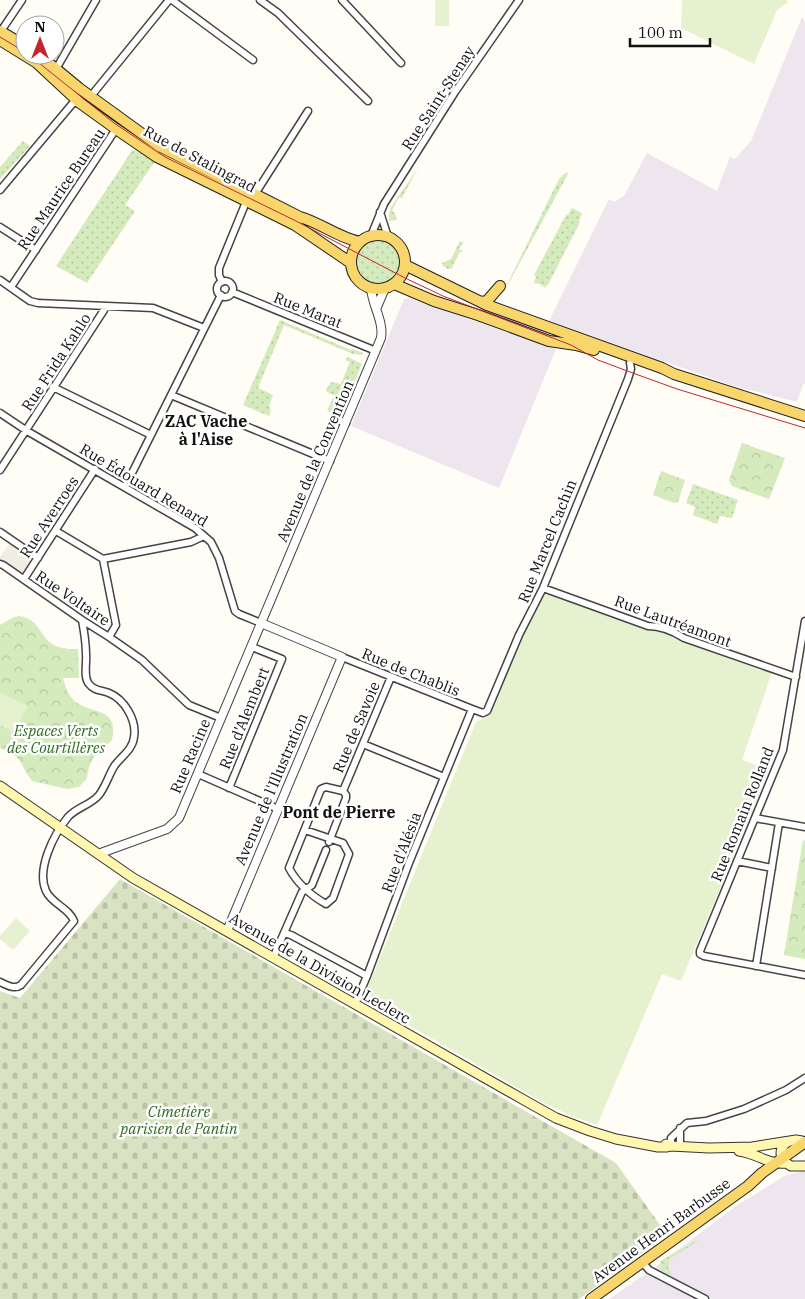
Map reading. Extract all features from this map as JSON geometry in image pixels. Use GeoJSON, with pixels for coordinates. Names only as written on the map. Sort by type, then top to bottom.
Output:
{"type":"FeatureCollection","features":[{"type":"Feature","properties":{"kind":"main road"},"geometry":{"type":"LineString","coordinates":[[0,34],[15,41]]}},
{"type":"Feature","properties":{"kind":"main road","name":"Rue de Stalingrad"},"geometry":{"type":"LineString","coordinates":[[0,34],[80,103],[116,130],[174,166],[295,225],[351,264]]}},
{"type":"Feature","properties":{"kind":"main road","name":"Rue de Stalingrad"},"geometry":{"type":"LineString","coordinates":[[51,65],[79,88],[159,146],[300,217],[312,220],[350,240],[360,242]]}},
{"type":"Feature","properties":{"kind":"main road"},"geometry":{"type":"LineString","coordinates":[[80,103],[91,96]]}},
{"type":"Feature","properties":{"kind":"main road"},"geometry":{"type":"LineString","coordinates":[[390,286],[401,276],[405,265],[401,249],[396,242],[388,237],[371,236],[360,242],[353,252],[351,264],[353,274],[358,280],[371,288],[390,286],[549,341],[576,345],[629,359]]}},
{"type":"Feature","properties":{"kind":"main road"},"geometry":{"type":"LineString","coordinates":[[405,265],[499,310],[629,359],[668,376],[674,374],[805,416]]}},
{"type":"Feature","properties":{"kind":"main road"},"geometry":{"type":"LineString","coordinates":[[481,302],[487,301],[500,286],[496,303],[499,310]]}},
{"type":"Feature","properties":{"kind":"main road","name":"Avenue de la Division Leclerc"},"geometry":{"type":"LineString","coordinates":[[0,786],[133,878],[556,1118],[600,1135],[641,1144],[661,1143],[675,1146],[710,1148],[752,1147],[790,1140]]}},
{"type":"Feature","properties":{"kind":"main road"},"geometry":{"type":"LineString","coordinates":[[781,1162],[782,1147],[786,1142],[799,1140],[805,1144]]}},
{"type":"Feature","properties":{"kind":"main road","name":"Avenue Henri Barbusse"},"geometry":{"type":"LineString","coordinates":[[591,1299],[748,1186],[763,1179],[781,1162],[805,1144]]}},
{"type":"Feature","properties":{"kind":"main road","name":"Avenue de la Division Leclerc"},"geometry":{"type":"LineString","coordinates":[[710,1148],[754,1154],[791,1166],[802,1165]]}},
{"type":"Feature","properties":{"kind":"street"},"geometry":{"type":"LineString","coordinates":[[0,34],[22,0]]}},
{"type":"Feature","properties":{"kind":"street"},"geometry":{"type":"LineString","coordinates":[[56,69],[96,0]]}},
{"type":"Feature","properties":{"kind":"street"},"geometry":{"type":"LineString","coordinates":[[91,96],[170,0],[253,60]]}},
{"type":"Feature","properties":{"kind":"street"},"geometry":{"type":"LineString","coordinates":[[260,0],[278,13],[368,101]]}},
{"type":"Feature","properties":{"kind":"street"},"geometry":{"type":"LineString","coordinates":[[342,0],[401,63]]}},
{"type":"Feature","properties":{"kind":"street","name":"Rue Saint-Stenay"},"geometry":{"type":"LineString","coordinates":[[371,236],[384,204],[455,92],[519,0]]}},
{"type":"Feature","properties":{"kind":"street"},"geometry":{"type":"LineString","coordinates":[[0,190],[74,102],[80,103]]}},
{"type":"Feature","properties":{"kind":"street"},"geometry":{"type":"LineString","coordinates":[[255,194],[308,111]]}},
{"type":"Feature","properties":{"kind":"street","name":"Rue Maurice Bureau"},"geometry":{"type":"LineString","coordinates":[[11,287],[116,130]]}},
{"type":"Feature","properties":{"kind":"street"},"geometry":{"type":"LineString","coordinates":[[222,282],[219,268],[246,202]]}},
{"type":"Feature","properties":{"kind":"street"},"geometry":{"type":"LineString","coordinates":[[380,212],[388,237]]}},
{"type":"Feature","properties":{"kind":"street"},"geometry":{"type":"LineString","coordinates":[[0,227],[36,250]]}},
{"type":"Feature","properties":{"kind":"street"},"geometry":{"type":"LineString","coordinates":[[0,280],[30,301],[38,303],[154,308],[204,328]]}},
{"type":"Feature","properties":{"kind":"street"},"geometry":{"type":"LineString","coordinates":[[222,282],[229,283],[232,287],[232,292],[226,296],[218,292],[217,287],[222,282]]}},
{"type":"Feature","properties":{"kind":"street"},"geometry":{"type":"LineString","coordinates":[[377,307],[390,286]]}},
{"type":"Feature","properties":{"kind":"street","name":"Avenue de la Convention"},"geometry":{"type":"LineString","coordinates":[[261,623],[376,351],[382,332],[371,288]]}},
{"type":"Feature","properties":{"kind":"street","name":"Rue Marat"},"geometry":{"type":"LineString","coordinates":[[232,292],[376,351]]}},
{"type":"Feature","properties":{"kind":"street"},"geometry":{"type":"LineString","coordinates":[[126,487],[150,435],[221,295]]}},
{"type":"Feature","properties":{"kind":"street","name":"Rue Frida Kahlo"},"geometry":{"type":"LineString","coordinates":[[0,470],[27,431],[53,387],[104,310],[104,307]]}},
{"type":"Feature","properties":{"kind":"street","name":"Rue Marcel Cachin"},"geometry":{"type":"LineString","coordinates":[[472,709],[483,713],[487,711],[519,635],[543,588],[628,379],[631,369],[629,359]]}},
{"type":"Feature","properties":{"kind":"street"},"geometry":{"type":"LineString","coordinates":[[53,387],[150,435]]}},
{"type":"Feature","properties":{"kind":"street"},"geometry":{"type":"LineString","coordinates":[[171,394],[330,461]]}},
{"type":"Feature","properties":{"kind":"street","name":"Rue Édouard Renard"},"geometry":{"type":"LineString","coordinates":[[0,413],[27,431],[195,528],[215,548],[235,611],[261,623]]}},
{"type":"Feature","properties":{"kind":"street"},"geometry":{"type":"LineString","coordinates":[[334,418],[346,422]]}},
{"type":"Feature","properties":{"kind":"street","name":"Rue Averroes"},"geometry":{"type":"LineString","coordinates":[[24,579],[95,469]]}},
{"type":"Feature","properties":{"kind":"street"},"geometry":{"type":"LineString","coordinates":[[56,531],[103,559],[192,542],[204,536]]}},
{"type":"Feature","properties":{"kind":"street"},"geometry":{"type":"LineString","coordinates":[[0,532],[38,558]]}},
{"type":"Feature","properties":{"kind":"street","name":"Rue Voltaire"},"geometry":{"type":"LineString","coordinates":[[103,559],[116,625],[109,637]]}},
{"type":"Feature","properties":{"kind":"street","name":"Rue Voltaire"},"geometry":{"type":"LineString","coordinates":[[0,564],[142,660],[189,705],[221,718]]}},
{"type":"Feature","properties":{"kind":"street","name":"Rue Lautréamont"},"geometry":{"type":"LineString","coordinates":[[543,588],[648,626],[656,626],[676,633],[684,638],[796,677]]}},
{"type":"Feature","properties":{"kind":"street"},"geometry":{"type":"LineString","coordinates":[[0,982],[17,988],[74,921],[72,914],[46,892],[43,866],[68,817],[100,794],[115,765],[129,750],[134,737],[134,725],[118,698],[107,692],[96,690],[89,685],[86,679],[86,655],[82,620]]}},
{"type":"Feature","properties":{"kind":"street","name":"Rue Romain Rolland"},"geometry":{"type":"LineString","coordinates":[[756,966],[704,956],[700,954],[700,950],[783,750],[804,637],[805,621]]}},
{"type":"Feature","properties":{"kind":"street"},"geometry":{"type":"LineString","coordinates":[[261,623],[342,657]]}},
{"type":"Feature","properties":{"kind":"street","name":"Rue Racine"},"geometry":{"type":"LineString","coordinates":[[98,854],[167,829],[179,818],[261,623]]}},
{"type":"Feature","properties":{"kind":"street","name":"Rue d'Alembert"},"geometry":{"type":"LineString","coordinates":[[229,788],[282,659],[252,646]]}},
{"type":"Feature","properties":{"kind":"street","name":"Rue de Chablis"},"geometry":{"type":"LineString","coordinates":[[342,657],[472,709]]}},
{"type":"Feature","properties":{"kind":"street","name":"Avenue de l'Illustration"},"geometry":{"type":"LineString","coordinates":[[227,931],[342,657]]}},
{"type":"Feature","properties":{"kind":"street","name":"Rue de Savoie"},"geometry":{"type":"LineString","coordinates":[[330,841],[346,798],[343,791],[391,677]]}},
{"type":"Feature","properties":{"kind":"street","name":"Rue d'Alésia"},"geometry":{"type":"LineString","coordinates":[[355,1004],[409,863],[472,709]]}},
{"type":"Feature","properties":{"kind":"street"},"geometry":{"type":"LineString","coordinates":[[363,744],[444,777]]}},
{"type":"Feature","properties":{"kind":"street"},"geometry":{"type":"LineString","coordinates":[[198,774],[278,809]]}},
{"type":"Feature","properties":{"kind":"street"},"geometry":{"type":"LineString","coordinates":[[305,830],[330,841],[343,844],[348,849],[349,854],[333,898],[326,904],[306,888],[289,868],[321,789],[326,787],[343,791]]}},
{"type":"Feature","properties":{"kind":"street"},"geometry":{"type":"LineString","coordinates":[[755,818],[805,827]]}},
{"type":"Feature","properties":{"kind":"street"},"geometry":{"type":"LineString","coordinates":[[779,822],[756,966],[805,975]]}},
{"type":"Feature","properties":{"kind":"street"},"geometry":{"type":"LineString","coordinates":[[273,958],[302,892],[312,885],[326,850]]}},
{"type":"Feature","properties":{"kind":"street"},"geometry":{"type":"LineString","coordinates":[[737,861],[772,868]]}},
{"type":"Feature","properties":{"kind":"street"},"geometry":{"type":"LineString","coordinates":[[284,933],[367,976]]}},
{"type":"Feature","properties":{"kind":"street"},"geometry":{"type":"LineString","coordinates":[[675,1146],[680,1128],[686,1123],[716,1118],[764,1101],[805,1078]]}},
{"type":"Feature","properties":{"kind":"street"},"geometry":{"type":"LineString","coordinates":[[642,1262],[649,1270],[705,1299]]}},
{"type":"Feature","properties":{"kind":"shaded area"},"geometry":{"type":"Polygon","coordinates":[[[802,17],[805,22],[805,384],[803,384],[797,402],[734,386],[549,321],[609,199],[614,202],[624,196],[647,153],[717,191],[730,157],[735,159],[751,141],[802,17]]]}},
{"type":"Feature","properties":{"kind":"shaded area"},"geometry":{"type":"Polygon","coordinates":[[[408,298],[556,349],[499,488],[351,426],[404,299],[408,298]]]}},
{"type":"Feature","properties":{"kind":"shaded area"},"geometry":{"type":"Polygon","coordinates":[[[12,540],[38,558],[24,579],[0,564],[0,557],[12,540]]]}},
{"type":"Feature","properties":{"kind":"shaded area"},"geometry":{"type":"Polygon","coordinates":[[[805,1171],[805,1299],[609,1299],[650,1271],[736,1206],[786,1175],[805,1171]]]}},
{"type":"Feature","properties":{"kind":"green space"},"geometry":{"type":"Polygon","coordinates":[[[435,0],[449,0],[449,26],[435,26],[435,0]]]}},
{"type":"Feature","properties":{"kind":"green space"},"geometry":{"type":"Polygon","coordinates":[[[682,0],[787,0],[788,2],[777,10],[754,64],[681,28],[682,0]]]}},
{"type":"Feature","properties":{"kind":"green space"},"geometry":{"type":"Polygon","coordinates":[[[23,141],[30,146],[0,179],[0,167],[23,141]]]}},
{"type":"Feature","properties":{"kind":"green space"},"geometry":{"type":"Polygon","coordinates":[[[133,149],[155,161],[125,205],[135,211],[87,283],[56,266],[133,149]]]}},
{"type":"Feature","properties":{"kind":"green space"},"geometry":{"type":"Polygon","coordinates":[[[418,168],[402,198],[399,197],[392,211],[395,213],[397,220],[389,221],[391,207],[418,168]]]}},
{"type":"Feature","properties":{"kind":"green space"},"geometry":{"type":"Polygon","coordinates":[[[569,172],[498,303],[559,179],[569,172]]]}},
{"type":"Feature","properties":{"kind":"green space"},"geometry":{"type":"Polygon","coordinates":[[[572,208],[582,213],[580,222],[545,288],[540,284],[534,283],[536,276],[534,275],[565,217],[572,208]]]}},
{"type":"Feature","properties":{"kind":"green space"},"geometry":{"type":"Polygon","coordinates":[[[378,239],[387,241],[395,246],[400,254],[402,263],[400,272],[395,280],[387,285],[378,287],[369,285],[361,280],[356,272],[354,263],[356,254],[361,246],[369,241],[378,239]]]}},
{"type":"Feature","properties":{"kind":"green space"},"geometry":{"type":"Polygon","coordinates":[[[460,241],[463,243],[459,249],[463,251],[459,253],[452,268],[448,269],[442,263],[451,259],[460,241]]]}},
{"type":"Feature","properties":{"kind":"green space"},"geometry":{"type":"Polygon","coordinates":[[[280,320],[351,350],[363,353],[362,355],[353,354],[284,325],[258,388],[273,395],[269,406],[271,411],[269,416],[243,405],[280,320]]]}},
{"type":"Feature","properties":{"kind":"green space"},"geometry":{"type":"Polygon","coordinates":[[[348,357],[362,364],[343,411],[337,412],[335,415],[327,411],[334,395],[326,390],[331,382],[341,384],[350,362],[345,360],[348,357]]]}},
{"type":"Feature","properties":{"kind":"green space"},"geometry":{"type":"Polygon","coordinates":[[[333,421],[336,426],[329,442],[321,439],[328,422],[333,421]]]}},
{"type":"Feature","properties":{"kind":"green space"},"geometry":{"type":"Polygon","coordinates":[[[742,443],[785,458],[769,499],[732,486],[729,480],[742,443]]]}},
{"type":"Feature","properties":{"kind":"green space"},"geometry":{"type":"Polygon","coordinates":[[[661,471],[685,480],[678,502],[674,503],[653,495],[661,471]]]}},
{"type":"Feature","properties":{"kind":"green space"},"geometry":{"type":"Polygon","coordinates":[[[693,484],[738,500],[732,518],[720,516],[717,524],[693,515],[695,507],[686,503],[693,484]]]}},
{"type":"Feature","properties":{"kind":"green space"},"geometry":{"type":"Polygon","coordinates":[[[547,592],[772,672],[742,760],[764,768],[763,771],[767,773],[753,811],[730,859],[720,889],[681,981],[662,974],[597,1125],[571,1116],[542,1102],[363,999],[476,722],[489,716],[512,656],[544,594],[547,592]]]}},
{"type":"Feature","properties":{"kind":"green space","name":"Espaces Verts des Courtillères"},"geometry":{"type":"Polygon","coordinates":[[[19,616],[34,623],[48,640],[55,645],[78,649],[79,678],[63,678],[67,690],[77,703],[106,715],[111,720],[113,728],[112,740],[93,758],[87,778],[79,787],[67,789],[32,781],[17,757],[0,748],[0,625],[19,616]]]}},
{"type":"Feature","properties":{"kind":"green space"},"geometry":{"type":"Polygon","coordinates":[[[0,692],[28,706],[14,732],[0,725],[0,692]]]}},
{"type":"Feature","properties":{"kind":"green space"},"geometry":{"type":"Polygon","coordinates":[[[803,840],[805,841],[805,959],[784,955],[803,840]]]}},
{"type":"Feature","properties":{"kind":"green space","name":"Cimetière parisien de Pantin"},"geometry":{"type":"Polygon","coordinates":[[[120,879],[616,1163],[667,1235],[579,1299],[0,1299],[0,991],[20,998],[120,879]]]}},
{"type":"Feature","properties":{"kind":"green space"},"geometry":{"type":"Polygon","coordinates":[[[16,918],[30,931],[13,950],[0,939],[0,936],[16,918]]]}},
{"type":"Feature","properties":{"kind":"green space"},"geometry":{"type":"Polygon","coordinates":[[[697,1240],[670,1259],[668,1266],[672,1276],[661,1270],[660,1261],[697,1240]]]}},
{"type":"Feature","properties":{"kind":"tram line"},"geometry":{"type":"LineString","coordinates":[[0,37],[15,46]]}},
{"type":"Feature","properties":{"kind":"tram line"},"geometry":{"type":"LineString","coordinates":[[42,65],[114,123],[165,157],[294,220],[405,278],[443,296],[571,345],[598,360],[677,389],[805,428]]}},
{"type":"Feature","properties":{"kind":"district","name":"ZAC Vache à l'Aise"},"geometry":{"type":"Point","coordinates":[206,430]}},
{"type":"Feature","properties":{"kind":"district","name":"Pont de Pierre"},"geometry":{"type":"Point","coordinates":[339,812]}}]}
